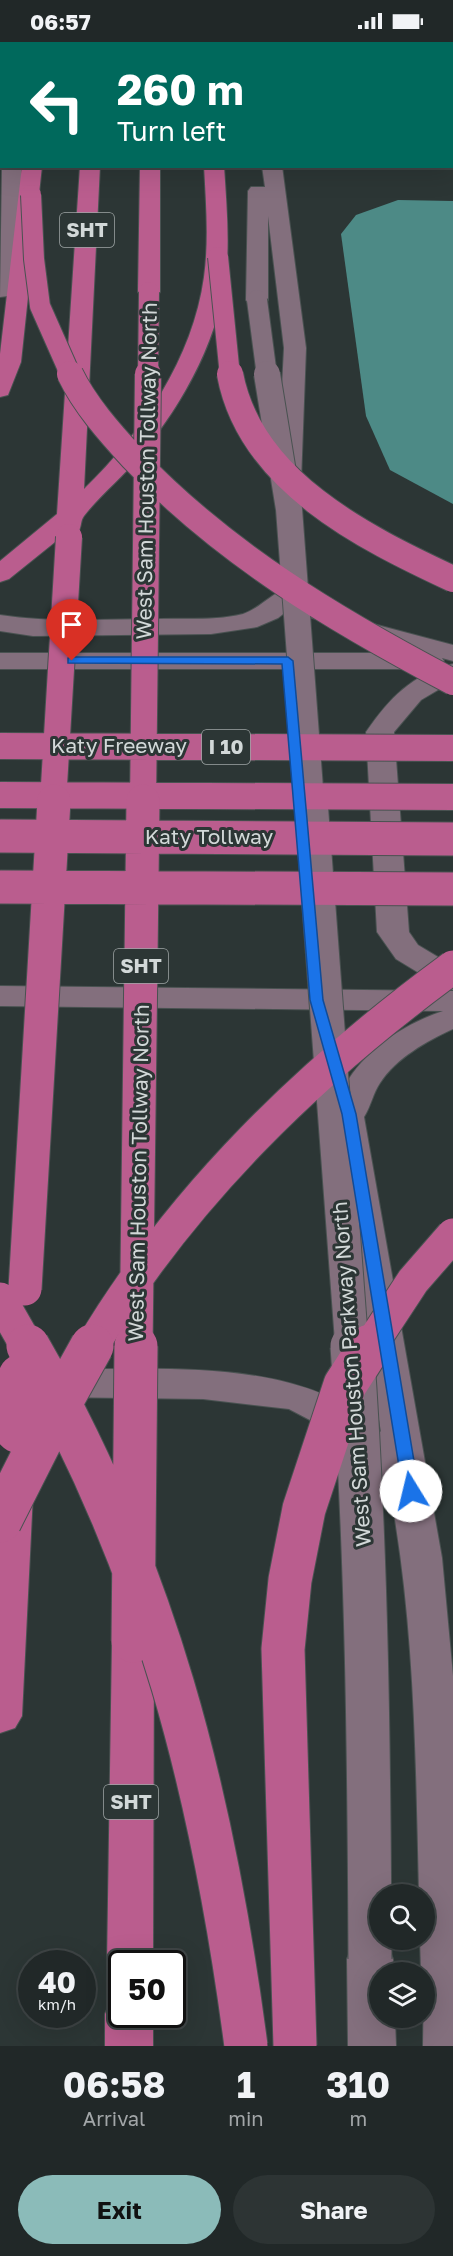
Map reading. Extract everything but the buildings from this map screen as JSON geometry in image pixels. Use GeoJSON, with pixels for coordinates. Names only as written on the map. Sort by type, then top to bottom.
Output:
{"type":"FeatureCollection","features":[{"type":"Feature","properties":{"kind":"highway"},"geometry":{"type":"LineString","coordinates":[[0,390],[10,362],[15,331],[33,168]]}},
{"type":"Feature","properties":{"kind":"highway","name":"SHT"},"geometry":{"type":"LineString","coordinates":[[0,1716],[90,168]]}},
{"type":"Feature","properties":{"kind":"highway","name":"West Sam Houston Tollway North"},"geometry":{"type":"LineString","coordinates":[[130,1950],[150,168]]}},
{"type":"Feature","properties":{"kind":"highway"},"geometry":{"type":"LineString","coordinates":[[214,168],[218,257],[230,377],[243,417],[254,436],[292,480],[327,508],[393,550],[453,579]]}},
{"type":"Feature","properties":{"kind":"highway"},"geometry":{"type":"LineString","coordinates":[[31,195],[35,270],[45,320],[67,369],[112,434],[156,481],[220,538],[354,630],[453,682]]}},
{"type":"Feature","properties":{"kind":"highway"},"geometry":{"type":"LineString","coordinates":[[0,574],[92,495],[147,429],[176,387],[203,330],[213,293],[218,257]]}},
{"type":"Feature","properties":{"kind":"highway","name":"Katy Freeway"},"geometry":{"type":"LineString","coordinates":[[0,746],[453,748]]}},
{"type":"Feature","properties":{"kind":"highway","name":"Katy Tollway"},"geometry":{"type":"LineString","coordinates":[[0,795],[453,797]]}},
{"type":"Feature","properties":{"kind":"highway","name":"Katy Tollway"},"geometry":{"type":"LineString","coordinates":[[0,836],[453,838]]}},
{"type":"Feature","properties":{"kind":"highway"},"geometry":{"type":"LineString","coordinates":[[0,887],[453,889]]}},
{"type":"Feature","properties":{"kind":"highway"},"geometry":{"type":"LineString","coordinates":[[0,1521],[33,1451],[74,1377],[111,1317],[163,1244],[260,1131],[311,1081],[394,1011],[453,967]]}},
{"type":"Feature","properties":{"kind":"highway"},"geometry":{"type":"LineString","coordinates":[[295,2046],[284,1649],[290,1580],[304,1509],[345,1385],[413,1281],[453,1235]]}},
{"type":"Feature","properties":{"kind":"highway"},"geometry":{"type":"LineString","coordinates":[[0,1299],[61,1402],[105,1494],[171,1667],[223,1875],[246,2046]]}},
{"type":"Feature","properties":{"kind":"highway"},"geometry":{"type":"LineString","coordinates":[[129,2028],[129,2046]]}},
{"type":"Feature","properties":{"kind":"main road"},"geometry":{"type":"LineString","coordinates":[[0,291],[11,168]]}},
{"type":"Feature","properties":{"kind":"main road","name":"West Sam Houston Parkway North"},"geometry":{"type":"LineString","coordinates":[[258,168],[257,300],[262,356],[277,428],[289,509],[362,1479],[368,1646],[372,2046]]}},
{"type":"Feature","properties":{"kind":"main road"},"geometry":{"type":"LineString","coordinates":[[272,168],[295,348],[289,484],[288,661],[316,1000],[349,1114],[422,1558],[437,1740],[447,2046]]}},
{"type":"Feature","properties":{"kind":"main road"},"geometry":{"type":"LineString","coordinates":[[0,624],[33,628],[212,626],[248,621],[269,612],[290,595]]}},
{"type":"Feature","properties":{"kind":"main road"},"geometry":{"type":"LineString","coordinates":[[290,595],[334,620],[388,638],[453,653]]}},
{"type":"Feature","properties":{"kind":"main road"},"geometry":{"type":"LineString","coordinates":[[0,661],[453,661]]}},
{"type":"Feature","properties":{"kind":"main road"},"geometry":{"type":"LineString","coordinates":[[453,672],[428,680],[397,705],[380,732],[393,932],[407,952],[453,980]]}},
{"type":"Feature","properties":{"kind":"main road"},"geometry":{"type":"LineString","coordinates":[[0,996],[453,1001]]}},
{"type":"Feature","properties":{"kind":"main road"},"geometry":{"type":"LineString","coordinates":[[349,1114],[370,1072],[400,1047],[440,1022],[453,1018]]}},
{"type":"Feature","properties":{"kind":"main road"},"geometry":{"type":"LineString","coordinates":[[0,1382],[195,1385],[261,1390],[309,1402],[351,1426],[378,1454],[397,1486],[422,1558]]}},
{"type":"Feature","properties":{"kind":"water"},"geometry":{"type":"Polygon","coordinates":[[[398,200],[453,201],[453,504],[390,470],[366,416],[341,234],[356,215],[398,200]]]}},
{"type":"Feature","properties":{"kind":"route"},"geometry":{"type":"LineString","coordinates":[[72,661],[288,661],[316,1000],[349,1114],[411,1491]]}}]}
